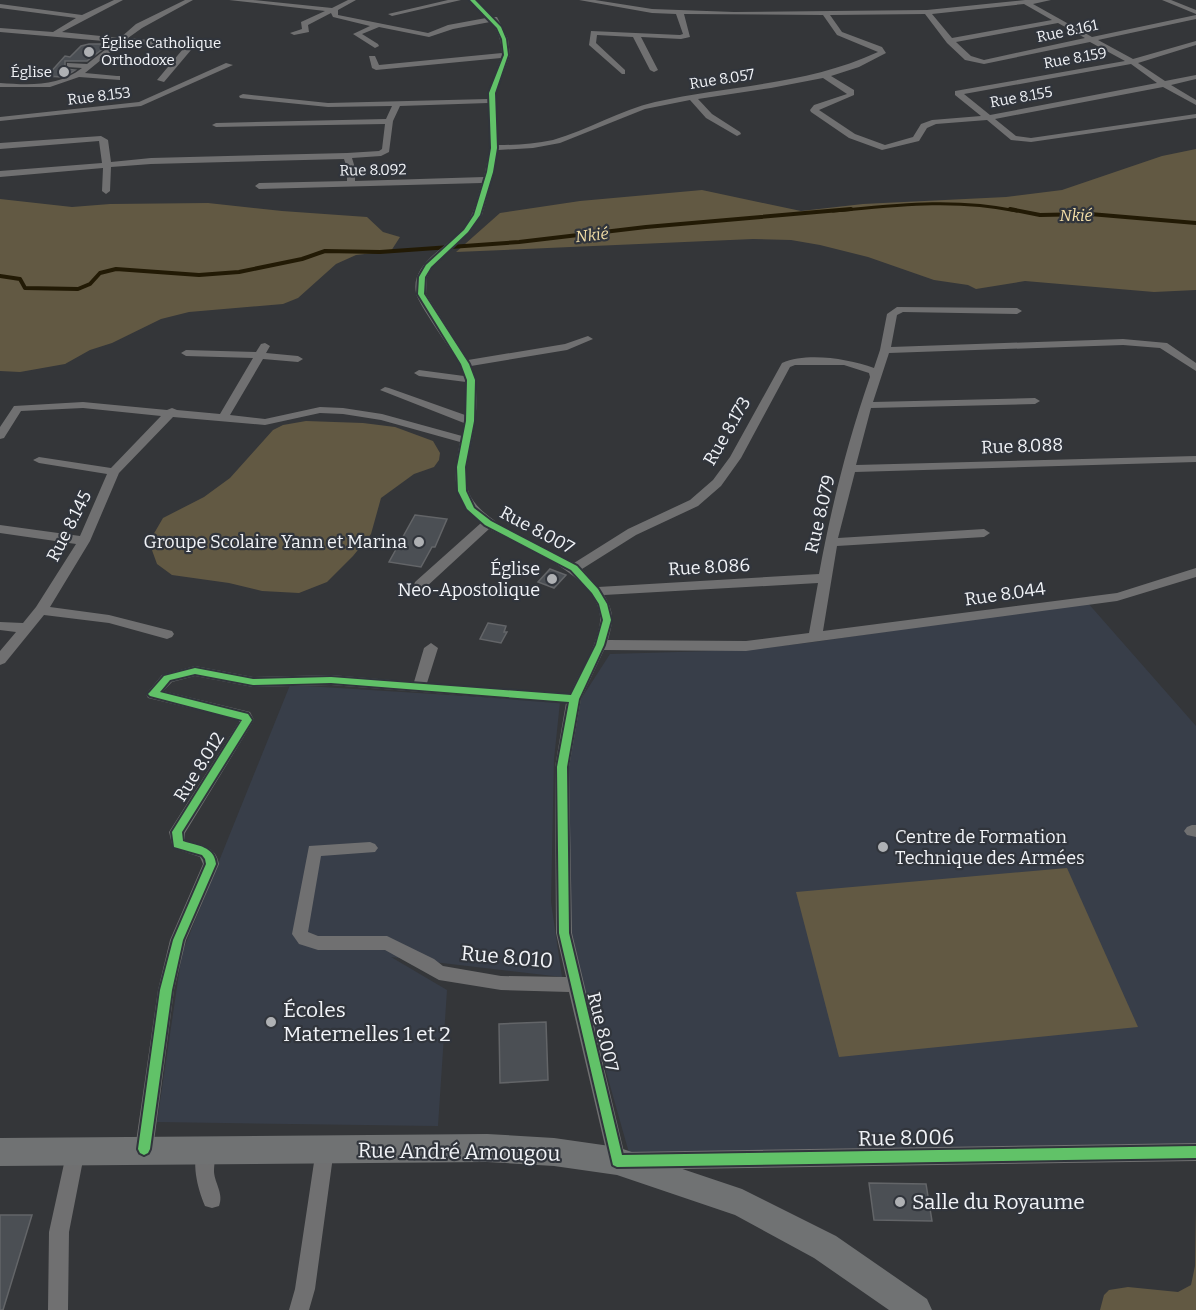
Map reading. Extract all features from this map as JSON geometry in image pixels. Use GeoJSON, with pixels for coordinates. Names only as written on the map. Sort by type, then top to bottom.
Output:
{"type":"FeatureCollection","features":[{"type":"Feature","properties":{"kind":"main road","name":"Rue André Amougou"},"geometry":{"type":"LineString","coordinates":[[0,1152],[144,1149],[487,1148],[554,1152],[617,1161],[742,1203],[825,1247],[916,1310]]}},
{"type":"Feature","properties":{"kind":"street"},"geometry":{"type":"LineString","coordinates":[[54,34],[83,17],[120,0]]}},
{"type":"Feature","properties":{"kind":"street"},"geometry":{"type":"LineString","coordinates":[[0,85],[31,87],[61,82],[78,75],[121,39],[152,18],[189,0]]}},
{"type":"Feature","properties":{"kind":"street"},"geometry":{"type":"LineString","coordinates":[[232,0],[334,10]]}},
{"type":"Feature","properties":{"kind":"street"},"geometry":{"type":"LineString","coordinates":[[294,33],[306,30],[304,24],[353,0]]}},
{"type":"Feature","properties":{"kind":"street"},"geometry":{"type":"LineString","coordinates":[[392,14],[458,0]]}},
{"type":"Feature","properties":{"kind":"street"},"geometry":{"type":"LineString","coordinates":[[372,58],[376,68],[506,55],[504,39],[494,19],[472,0]]}},
{"type":"Feature","properties":{"kind":"street"},"geometry":{"type":"LineString","coordinates":[[584,0],[680,14],[809,9],[825,12],[927,12],[1048,0]]}},
{"type":"Feature","properties":{"kind":"street"},"geometry":{"type":"LineString","coordinates":[[652,11],[658,0]]}},
{"type":"Feature","properties":{"kind":"street"},"geometry":{"type":"LineString","coordinates":[[1165,0],[1196,12]]}},
{"type":"Feature","properties":{"kind":"street"},"geometry":{"type":"LineString","coordinates":[[1025,2],[1132,62],[1196,103]]}},
{"type":"Feature","properties":{"kind":"street"},"geometry":{"type":"LineString","coordinates":[[0,6],[83,17]]}},
{"type":"Feature","properties":{"kind":"street"},"geometry":{"type":"LineString","coordinates":[[334,10],[335,16],[342,18],[429,35],[451,27],[494,19]]}},
{"type":"Feature","properties":{"kind":"street","name":"Rue 8.057"},"geometry":{"type":"LineString","coordinates":[[494,148],[534,146],[557,141],[629,111],[657,103],[824,75],[867,62],[882,53],[879,49],[837,33],[825,12]]}},
{"type":"Feature","properties":{"kind":"street","name":"Rue 8.161"},"geometry":{"type":"LineString","coordinates":[[927,12],[968,58],[984,62],[1196,17]]}},
{"type":"Feature","properties":{"kind":"street"},"geometry":{"type":"LineString","coordinates":[[622,72],[592,43],[592,35],[597,33],[637,37],[685,36],[687,35],[680,14]]}},
{"type":"Feature","properties":{"kind":"street"},"geometry":{"type":"LineString","coordinates":[[951,41],[1059,21]]}},
{"type":"Feature","properties":{"kind":"street"},"geometry":{"type":"LineString","coordinates":[[375,46],[357,34],[378,25]]}},
{"type":"Feature","properties":{"kind":"street"},"geometry":{"type":"LineString","coordinates":[[0,30],[121,39],[188,48],[161,80]]}},
{"type":"Feature","properties":{"kind":"street"},"geometry":{"type":"LineString","coordinates":[[637,37],[654,70]]}},
{"type":"Feature","properties":{"kind":"street","name":"Rue 8.159"},"geometry":{"type":"LineString","coordinates":[[989,115],[958,93],[1132,62],[1196,43]]}},
{"type":"Feature","properties":{"kind":"street","name":"Rue 8.007"},"geometry":{"type":"LineString","coordinates":[[506,55],[492,93],[494,148],[477,215],[422,277],[421,294],[465,364],[471,380],[470,421],[461,467],[462,491],[471,509],[488,522],[574,568],[595,591],[603,604],[607,620],[600,645],[574,699],[562,767],[564,933],[617,1161]]}},
{"type":"Feature","properties":{"kind":"street"},"geometry":{"type":"LineString","coordinates":[[70,65],[89,66]]}},
{"type":"Feature","properties":{"kind":"street","name":"Rue 8.153"},"geometry":{"type":"LineString","coordinates":[[0,119],[141,104],[229,65]]}},
{"type":"Feature","properties":{"kind":"street"},"geometry":{"type":"LineString","coordinates":[[78,75],[117,78]]}},
{"type":"Feature","properties":{"kind":"street","name":"Rue 8.155"},"geometry":{"type":"LineString","coordinates":[[824,75],[851,92],[850,95],[814,110],[852,136],[885,148],[916,138],[924,126],[935,122],[985,118],[989,115],[1053,106],[1196,77]]}},
{"type":"Feature","properties":{"kind":"street"},"geometry":{"type":"LineString","coordinates":[[243,96],[327,105],[492,101]]}},
{"type":"Feature","properties":{"kind":"street"},"geometry":{"type":"LineString","coordinates":[[693,98],[710,116],[737,134]]}},
{"type":"Feature","properties":{"kind":"street"},"geometry":{"type":"LineString","coordinates":[[0,174],[106,164],[381,153],[386,150],[389,121],[397,104]]}},
{"type":"Feature","properties":{"kind":"street"},"geometry":{"type":"LineString","coordinates":[[989,115],[1014,138],[1031,140],[1196,116]]}},
{"type":"Feature","properties":{"kind":"street"},"geometry":{"type":"LineString","coordinates":[[216,126],[389,121]]}},
{"type":"Feature","properties":{"kind":"street"},"geometry":{"type":"LineString","coordinates":[[0,146],[101,138],[104,140],[106,191]]}},
{"type":"Feature","properties":{"kind":"street"},"geometry":{"type":"LineString","coordinates":[[347,156],[351,168],[351,185]]}},
{"type":"Feature","properties":{"kind":"street"},"geometry":{"type":"LineString","coordinates":[[76,179],[82,166]]}},
{"type":"Feature","properties":{"kind":"street","name":"Rue 8.092"},"geometry":{"type":"LineString","coordinates":[[259,186],[486,180]]}},
{"type":"Feature","properties":{"kind":"street","name":"Rue 8.079"},"geometry":{"type":"LineString","coordinates":[[815,638],[831,542],[849,469],[866,405],[885,350],[891,319],[896,310],[1017,310]]}},
{"type":"Feature","properties":{"kind":"street"},"geometry":{"type":"LineString","coordinates":[[465,364],[567,347],[588,339]]}},
{"type":"Feature","properties":{"kind":"street"},"geometry":{"type":"LineString","coordinates":[[885,350],[1163,345],[1196,368]]}},
{"type":"Feature","properties":{"kind":"street"},"geometry":{"type":"LineString","coordinates":[[224,418],[262,351]]}},
{"type":"Feature","properties":{"kind":"street"},"geometry":{"type":"LineString","coordinates":[[186,353],[262,351],[298,359]]}},
{"type":"Feature","properties":{"kind":"street","name":"Rue 8.173"},"geometry":{"type":"LineString","coordinates":[[574,568],[632,532],[694,503],[717,483],[735,458],[786,365],[793,362],[844,362],[873,371],[876,377]]}},
{"type":"Feature","properties":{"kind":"street"},"geometry":{"type":"LineString","coordinates":[[419,373],[471,380]]}},
{"type":"Feature","properties":{"kind":"street"},"geometry":{"type":"LineString","coordinates":[[385,390],[470,421]]}},
{"type":"Feature","properties":{"kind":"street"},"geometry":{"type":"LineString","coordinates":[[866,405],[1035,401]]}},
{"type":"Feature","properties":{"kind":"street"},"geometry":{"type":"LineString","coordinates":[[0,436],[6,428],[9,415],[18,408],[83,405],[172,411],[265,422],[312,411],[343,411],[382,417],[465,440]]}},
{"type":"Feature","properties":{"kind":"street","name":"Rue 8.145"},"geometry":{"type":"LineString","coordinates":[[0,660],[41,610],[84,541],[114,472],[172,411]]}},
{"type":"Feature","properties":{"kind":"street","name":"Rue 8.088"},"geometry":{"type":"LineString","coordinates":[[849,469],[1196,459]]}},
{"type":"Feature","properties":{"kind":"street"},"geometry":{"type":"LineString","coordinates":[[39,460],[114,472]]}},
{"type":"Feature","properties":{"kind":"street"},"geometry":{"type":"LineString","coordinates":[[420,585],[488,522]]}},
{"type":"Feature","properties":{"kind":"street"},"geometry":{"type":"LineString","coordinates":[[0,529],[84,541]]}},
{"type":"Feature","properties":{"kind":"street"},"geometry":{"type":"LineString","coordinates":[[831,542],[984,533]]}},
{"type":"Feature","properties":{"kind":"street","name":"Rue 8.044"},"geometry":{"type":"LineString","coordinates":[[815,638],[1116,597],[1167,583],[1196,572]]}},
{"type":"Feature","properties":{"kind":"street","name":"Rue 8.086"},"geometry":{"type":"LineString","coordinates":[[595,591],[825,578]]}},
{"type":"Feature","properties":{"kind":"street"},"geometry":{"type":"LineString","coordinates":[[41,610],[110,619],[167,634]]}},
{"type":"Feature","properties":{"kind":"street"},"geometry":{"type":"LineString","coordinates":[[0,626],[26,628]]}},
{"type":"Feature","properties":{"kind":"street"},"geometry":{"type":"LineString","coordinates":[[600,645],[746,646],[815,638]]}},
{"type":"Feature","properties":{"kind":"street"},"geometry":{"type":"LineString","coordinates":[[419,686],[431,648]]}},
{"type":"Feature","properties":{"kind":"street","name":"Rue 8.012"},"geometry":{"type":"LineString","coordinates":[[144,1149],[166,990],[178,940],[211,864],[210,857],[205,852],[177,844],[177,831],[231,749],[247,720],[245,716],[238,714],[153,694],[166,678],[195,671],[253,682],[331,680],[574,699]]}},
{"type":"Feature","properties":{"kind":"street","name":"Rue 8.010"},"geometry":{"type":"LineString","coordinates":[[370,848],[314,850],[300,934],[305,939],[318,943],[387,944],[428,964],[439,973],[501,983],[575,985]]}},
{"type":"Feature","properties":{"kind":"street"},"geometry":{"type":"LineString","coordinates":[[206,1149],[205,1174],[212,1199]]}},
{"type":"Feature","properties":{"kind":"street"},"geometry":{"type":"LineString","coordinates":[[299,1310],[305,1289],[326,1149]]}},
{"type":"Feature","properties":{"kind":"street"},"geometry":{"type":"LineString","coordinates":[[58,1310],[59,1232],[76,1150]]}},
{"type":"Feature","properties":{"kind":"street","name":"Rue 8.006"},"geometry":{"type":"LineString","coordinates":[[617,1161],[1196,1152]]}},
{"type":"Feature","properties":{"kind":"shaded area"},"geometry":{"type":"Polygon","coordinates":[[[1196,149],[1196,290],[1154,292],[1025,281],[976,289],[968,285],[934,280],[868,257],[791,240],[753,239],[456,252],[500,213],[580,201],[702,190],[801,211],[863,204],[1006,197],[1062,190],[1162,156],[1196,149]]]}},
{"type":"Feature","properties":{"kind":"shaded area"},"geometry":{"type":"Polygon","coordinates":[[[0,199],[72,207],[110,204],[208,203],[367,217],[383,232],[400,237],[391,251],[356,255],[336,264],[298,298],[283,304],[189,312],[161,319],[112,343],[90,350],[65,364],[20,372],[0,371],[0,199]]]}},
{"type":"Feature","properties":{"kind":"shaded area"},"geometry":{"type":"Polygon","coordinates":[[[306,421],[363,423],[395,427],[433,441],[440,453],[439,460],[434,467],[414,474],[381,498],[371,534],[353,556],[327,582],[299,593],[262,591],[229,583],[172,575],[157,564],[149,542],[163,518],[204,497],[230,478],[273,430],[283,425],[306,421]]]}},
{"type":"Feature","properties":{"kind":"shaded area","name":"Centre de Formation Technique des Armées"},"geometry":{"type":"Polygon","coordinates":[[[1087,602],[1196,726],[1196,1148],[631,1160],[582,986],[571,933],[567,761],[581,699],[610,654],[745,650],[1087,602]]]}},
{"type":"Feature","properties":{"kind":"shaded area"},"geometry":{"type":"Polygon","coordinates":[[[290,685],[560,702],[554,759],[551,902],[562,977],[391,957],[447,990],[438,1126],[157,1122],[182,953],[290,685]]]}},
{"type":"Feature","properties":{"kind":"shaded area"},"geometry":{"type":"Polygon","coordinates":[[[1067,868],[1138,1027],[839,1057],[796,892],[1067,868]]]}},
{"type":"Feature","properties":{"kind":"shaded area"},"geometry":{"type":"Polygon","coordinates":[[[1196,1210],[1196,1310],[1100,1310],[1104,1295],[1109,1290],[1128,1287],[1178,1292],[1191,1285],[1195,1266],[1196,1210]]]}},
{"type":"Feature","properties":{"kind":"building"},"geometry":{"type":"Polygon","coordinates":[[[109,44],[87,61],[65,61],[65,69],[75,70],[72,72],[62,77],[47,76],[65,56],[70,57],[81,46],[109,44]]]}},
{"type":"Feature","properties":{"kind":"building","name":"Groupe Scolaire Yann et Marina"},"geometry":{"type":"Polygon","coordinates":[[[415,515],[447,519],[435,547],[432,547],[421,567],[389,562],[415,515]]]}},
{"type":"Feature","properties":{"kind":"building","name":"Église Neo-Apostolique"},"geometry":{"type":"Polygon","coordinates":[[[550,569],[566,575],[554,588],[538,582],[550,569]]]}},
{"type":"Feature","properties":{"kind":"building"},"geometry":{"type":"Polygon","coordinates":[[[488,623],[506,626],[504,632],[507,632],[501,643],[480,639],[488,623]]]}},
{"type":"Feature","properties":{"kind":"building"},"geometry":{"type":"Polygon","coordinates":[[[546,1022],[548,1080],[500,1083],[499,1024],[546,1022]]]}},
{"type":"Feature","properties":{"kind":"building","name":"Salle du Royaume"},"geometry":{"type":"Polygon","coordinates":[[[869,1183],[926,1184],[932,1221],[874,1220],[869,1183]]]}},
{"type":"Feature","properties":{"kind":"building"},"geometry":{"type":"Polygon","coordinates":[[[0,1215],[32,1215],[3,1310],[0,1310],[0,1215]]]}},
{"type":"Feature","properties":{"kind":"waterway","name":"Nkié"},"geometry":{"type":"LineString","coordinates":[[833,211],[948,204],[1017,211]]}},
{"type":"Feature","properties":{"kind":"waterway","name":"Nkié"},"geometry":{"type":"LineString","coordinates":[[0,276],[20,279],[25,288],[78,289],[90,284],[100,273],[116,269],[199,275],[239,272],[302,259],[325,251],[380,252],[519,242],[646,227],[851,209]]}},
{"type":"Feature","properties":{"kind":"waterway","name":"Nkié"},"geometry":{"type":"LineString","coordinates":[[1010,209],[1040,215],[1090,214],[1196,223]]}},
{"type":"Feature","properties":{"kind":"cycle path"},"geometry":{"type":"LineString","coordinates":[[472,0],[499,27],[504,39],[506,55],[492,93],[494,148],[490,172],[477,215],[466,231],[428,266],[422,277],[421,294],[465,364],[471,380],[470,421],[461,467],[462,491],[471,509],[488,523],[574,568],[595,591],[603,604],[607,620],[600,645],[574,699],[562,767],[564,933],[617,1161],[1196,1152]]}},
{"type":"Feature","properties":{"kind":"cycle path"},"geometry":{"type":"LineString","coordinates":[[144,1149],[166,990],[178,940],[211,864],[210,857],[205,852],[178,844],[177,832],[247,720],[245,716],[153,694],[167,678],[195,671],[253,682],[331,680],[574,699]]}},
{"type":"Feature","properties":{"kind":"place","name":"Église Catholique Orthodoxe"},"geometry":{"type":"Point","coordinates":[89,52]}},
{"type":"Feature","properties":{"kind":"place","name":"Église"},"geometry":{"type":"Point","coordinates":[64,72]}},
{"type":"Feature","properties":{"kind":"place","name":"Groupe Scolaire Yann et Marina"},"geometry":{"type":"Point","coordinates":[419,542]}},
{"type":"Feature","properties":{"kind":"place","name":"Église Neo-Apostolique"},"geometry":{"type":"Point","coordinates":[552,579]}},
{"type":"Feature","properties":{"kind":"place","name":"Centre de Formation Technique des Armées"},"geometry":{"type":"Point","coordinates":[883,847]}},
{"type":"Feature","properties":{"kind":"place","name":"Écoles Maternelles 1 et 2"},"geometry":{"type":"Point","coordinates":[271,1022]}},
{"type":"Feature","properties":{"kind":"place","name":"Salle du Royaume"},"geometry":{"type":"Point","coordinates":[900,1202]}}]}
